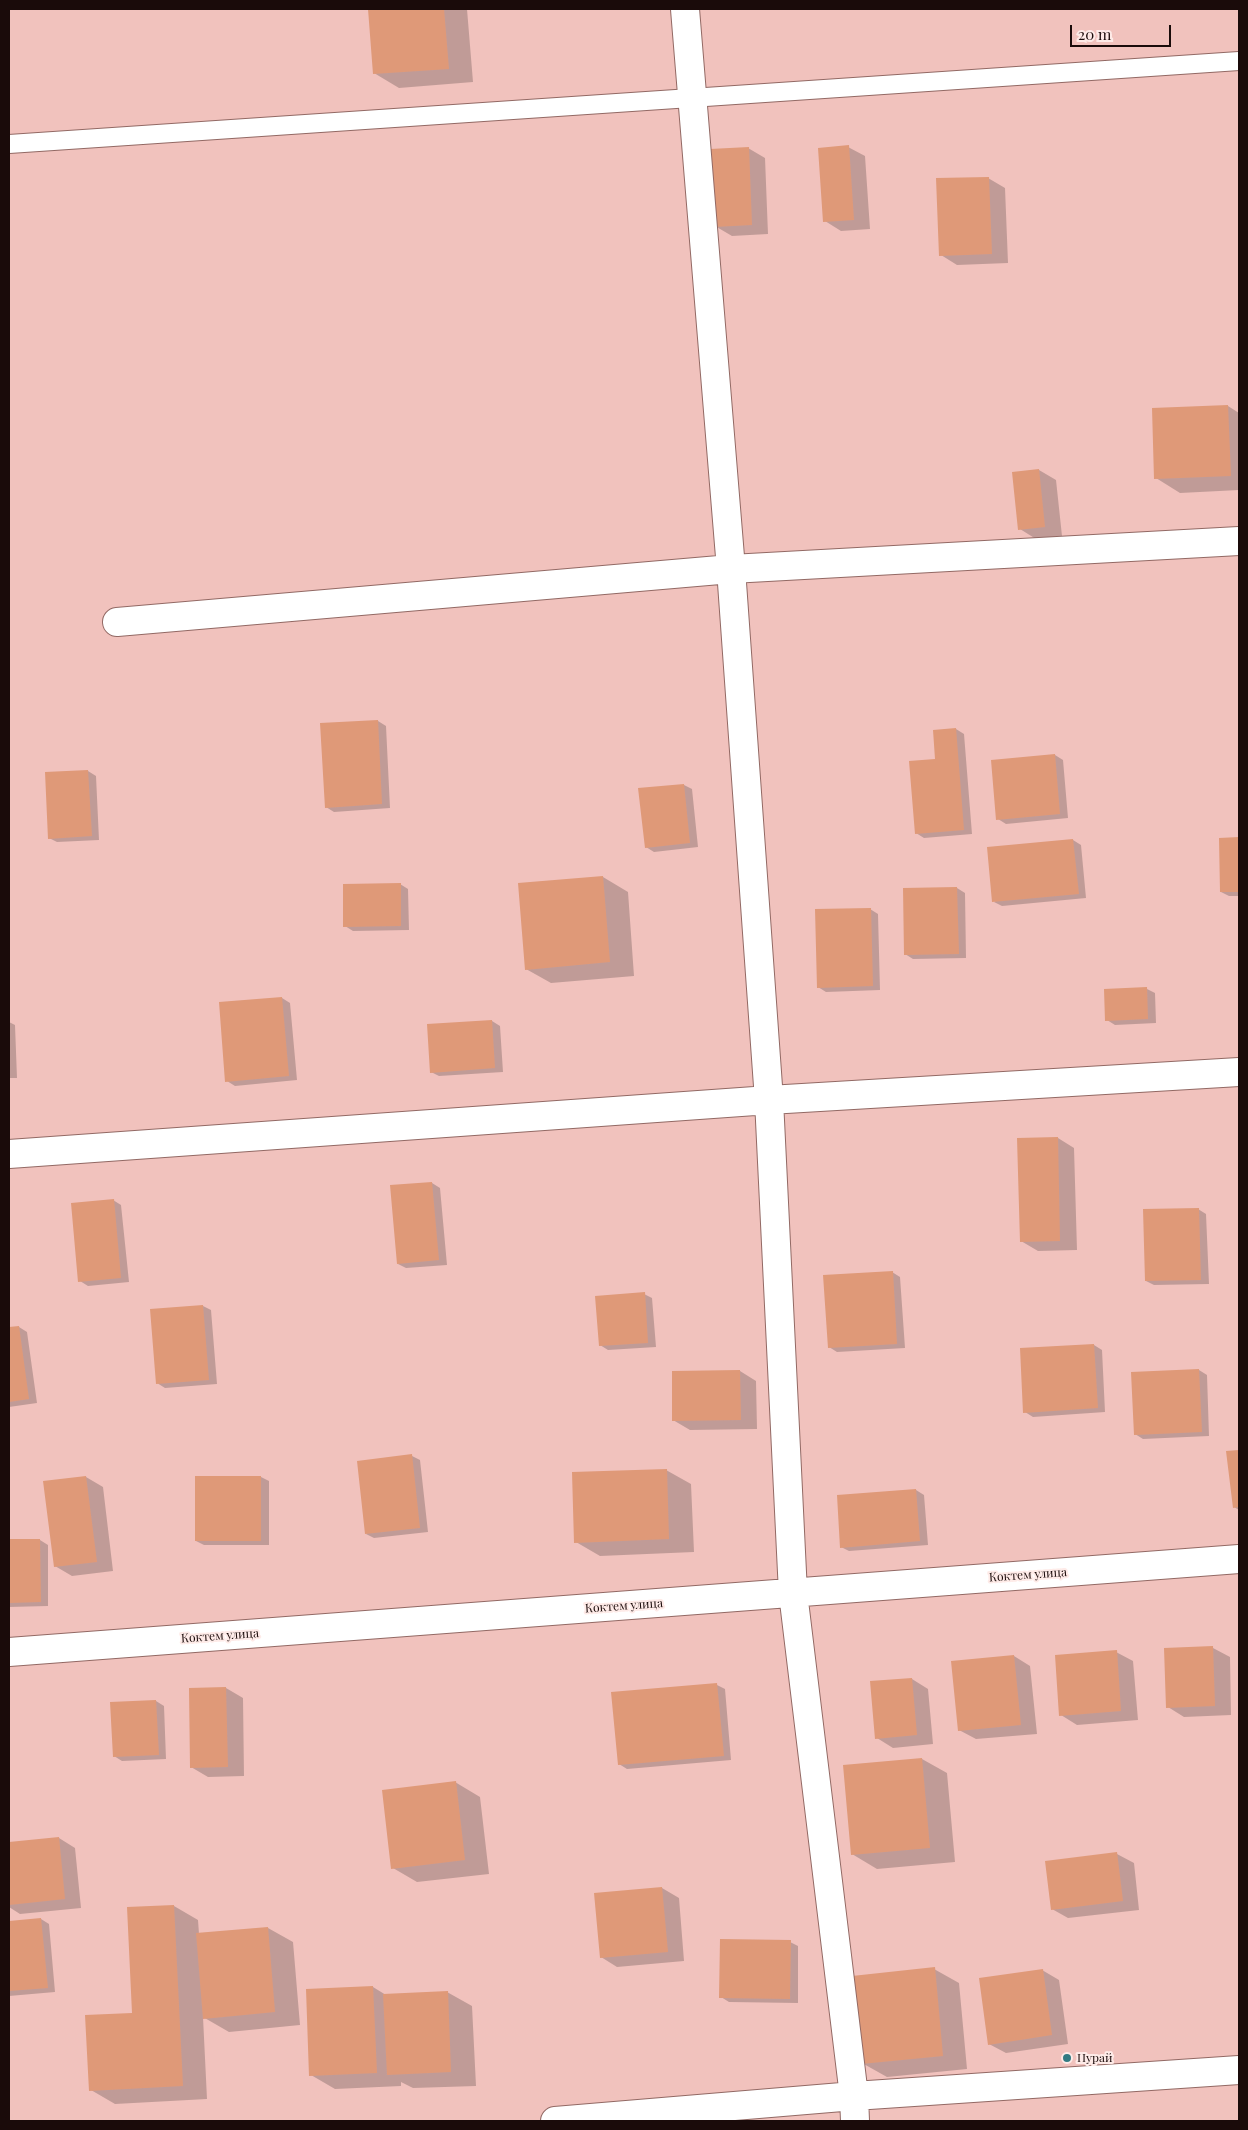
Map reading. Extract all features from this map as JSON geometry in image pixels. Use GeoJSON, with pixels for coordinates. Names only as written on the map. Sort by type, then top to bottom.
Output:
{"type":"FeatureCollection","features":[{"type":"Feature","properties":{"kind":"street"},"geometry":{"type":"LineString","coordinates":[[685,9],[731,569],[769,1100],[793,1593],[855,2109]]}},
{"type":"Feature","properties":{"kind":"street"},"geometry":{"type":"LineString","coordinates":[[117,622],[731,569],[1239,541]]}},
{"type":"Feature","properties":{"kind":"street"},"geometry":{"type":"LineString","coordinates":[[9,1154],[769,1100],[1239,1072]]}},
{"type":"Feature","properties":{"kind":"street","name":"Коктем улица"},"geometry":{"type":"LineString","coordinates":[[9,1652],[1239,1560]]}},
{"type":"Feature","properties":{"kind":"street"},"geometry":{"type":"LineString","coordinates":[[555,2121],[855,2109],[1239,2070]]}},
{"type":"Feature","properties":{"kind":"lane"},"geometry":{"type":"LineString","coordinates":[[9,144],[1239,61]]}},
{"type":"Feature","properties":{"kind":"building"},"geometry":{"type":"Polygon","coordinates":[[[368,9],[444,9],[449,69],[373,74],[368,9]]]}},
{"type":"Feature","properties":{"kind":"building"},"geometry":{"type":"Polygon","coordinates":[[[849,145],[854,220],[823,222],[818,148],[849,145]]]}},
{"type":"Feature","properties":{"kind":"building"},"geometry":{"type":"Polygon","coordinates":[[[749,147],[752,225],[714,227],[710,149],[749,147]]]}},
{"type":"Feature","properties":{"kind":"building"},"geometry":{"type":"Polygon","coordinates":[[[989,177],[992,254],[939,256],[936,178],[989,177]]]}},
{"type":"Feature","properties":{"kind":"building"},"geometry":{"type":"Polygon","coordinates":[[[1228,405],[1231,476],[1154,479],[1152,408],[1228,405]]]}},
{"type":"Feature","properties":{"kind":"building"},"geometry":{"type":"Polygon","coordinates":[[[1039,469],[1045,527],[1018,530],[1012,472],[1039,469]]]}},
{"type":"Feature","properties":{"kind":"building"},"geometry":{"type":"Polygon","coordinates":[[[378,720],[382,804],[325,808],[320,723],[378,720]]]}},
{"type":"Feature","properties":{"kind":"building"},"geometry":{"type":"Polygon","coordinates":[[[956,728],[964,830],[915,834],[909,761],[935,759],[933,730],[956,728]]]}},
{"type":"Feature","properties":{"kind":"building"},"geometry":{"type":"Polygon","coordinates":[[[1055,754],[1060,814],[996,820],[991,760],[1055,754]]]}},
{"type":"Feature","properties":{"kind":"building"},"geometry":{"type":"Polygon","coordinates":[[[88,770],[92,836],[48,839],[45,772],[88,770]]]}},
{"type":"Feature","properties":{"kind":"building"},"geometry":{"type":"Polygon","coordinates":[[[684,784],[690,843],[645,848],[638,788],[684,784]]]}},
{"type":"Feature","properties":{"kind":"building"},"geometry":{"type":"Polygon","coordinates":[[[1239,837],[1239,892],[1220,892],[1219,838],[1239,837]]]}},
{"type":"Feature","properties":{"kind":"building"},"geometry":{"type":"Polygon","coordinates":[[[1073,839],[1079,894],[992,902],[987,847],[1073,839]]]}},
{"type":"Feature","properties":{"kind":"building"},"geometry":{"type":"Polygon","coordinates":[[[603,876],[610,962],[525,970],[518,883],[603,876]]]}},
{"type":"Feature","properties":{"kind":"building"},"geometry":{"type":"Polygon","coordinates":[[[401,883],[401,926],[343,927],[343,884],[401,883]]]}},
{"type":"Feature","properties":{"kind":"building"},"geometry":{"type":"Polygon","coordinates":[[[957,887],[959,954],[904,955],[903,888],[957,887]]]}},
{"type":"Feature","properties":{"kind":"building"},"geometry":{"type":"Polygon","coordinates":[[[871,908],[873,986],[817,988],[815,909],[871,908]]]}},
{"type":"Feature","properties":{"kind":"building"},"geometry":{"type":"Polygon","coordinates":[[[1147,987],[1148,1019],[1105,1021],[1104,989],[1147,987]]]}},
{"type":"Feature","properties":{"kind":"building"},"geometry":{"type":"Polygon","coordinates":[[[282,997],[289,1076],[225,1082],[219,1002],[282,997]]]}},
{"type":"Feature","properties":{"kind":"building"},"geometry":{"type":"Polygon","coordinates":[[[492,1020],[495,1068],[430,1073],[427,1024],[492,1020]]]}},
{"type":"Feature","properties":{"kind":"building"},"geometry":{"type":"Polygon","coordinates":[[[1058,1137],[1060,1241],[1020,1242],[1017,1138],[1058,1137]]]}},
{"type":"Feature","properties":{"kind":"building"},"geometry":{"type":"Polygon","coordinates":[[[432,1182],[439,1260],[397,1264],[390,1185],[432,1182]]]}},
{"type":"Feature","properties":{"kind":"building"},"geometry":{"type":"Polygon","coordinates":[[[114,1199],[121,1278],[78,1282],[71,1203],[114,1199]]]}},
{"type":"Feature","properties":{"kind":"building"},"geometry":{"type":"Polygon","coordinates":[[[1199,1208],[1201,1280],[1145,1281],[1143,1209],[1199,1208]]]}},
{"type":"Feature","properties":{"kind":"building"},"geometry":{"type":"Polygon","coordinates":[[[893,1271],[897,1344],[828,1348],[823,1275],[893,1271]]]}},
{"type":"Feature","properties":{"kind":"building"},"geometry":{"type":"Polygon","coordinates":[[[645,1292],[648,1343],[599,1346],[595,1296],[645,1292]]]}},
{"type":"Feature","properties":{"kind":"building"},"geometry":{"type":"Polygon","coordinates":[[[203,1305],[209,1380],[156,1384],[150,1309],[203,1305]]]}},
{"type":"Feature","properties":{"kind":"building"},"geometry":{"type":"Polygon","coordinates":[[[19,1326],[29,1399],[9,1402],[9,1327],[19,1326]]]}},
{"type":"Feature","properties":{"kind":"building"},"geometry":{"type":"Polygon","coordinates":[[[1094,1344],[1098,1408],[1023,1413],[1020,1348],[1094,1344]]]}},
{"type":"Feature","properties":{"kind":"building"},"geometry":{"type":"Polygon","coordinates":[[[1199,1369],[1202,1432],[1134,1435],[1131,1372],[1199,1369]]]}},
{"type":"Feature","properties":{"kind":"building"},"geometry":{"type":"Polygon","coordinates":[[[740,1370],[741,1420],[672,1421],[672,1371],[740,1370]]]}},
{"type":"Feature","properties":{"kind":"building"},"geometry":{"type":"Polygon","coordinates":[[[1239,1450],[1239,1507],[1233,1508],[1226,1451],[1239,1450]]]}},
{"type":"Feature","properties":{"kind":"building"},"geometry":{"type":"Polygon","coordinates":[[[412,1454],[420,1528],[365,1534],[357,1461],[412,1454]]]}},
{"type":"Feature","properties":{"kind":"building"},"geometry":{"type":"Polygon","coordinates":[[[667,1469],[669,1539],[574,1543],[572,1472],[667,1469]]]}},
{"type":"Feature","properties":{"kind":"building"},"geometry":{"type":"Polygon","coordinates":[[[86,1476],[97,1562],[54,1567],[43,1481],[86,1476]]]}},
{"type":"Feature","properties":{"kind":"building"},"geometry":{"type":"Polygon","coordinates":[[[195,1476],[261,1476],[261,1541],[195,1541],[195,1476]]]}},
{"type":"Feature","properties":{"kind":"building"},"geometry":{"type":"Polygon","coordinates":[[[916,1489],[920,1541],[840,1548],[837,1495],[916,1489]]]}},
{"type":"Feature","properties":{"kind":"building"},"geometry":{"type":"Polygon","coordinates":[[[9,1539],[40,1539],[41,1602],[9,1603],[9,1539]]]}},
{"type":"Feature","properties":{"kind":"building"},"geometry":{"type":"Polygon","coordinates":[[[1213,1646],[1215,1706],[1166,1708],[1164,1648],[1213,1646]]]}},
{"type":"Feature","properties":{"kind":"building"},"geometry":{"type":"Polygon","coordinates":[[[1117,1650],[1121,1711],[1059,1716],[1055,1655],[1117,1650]]]}},
{"type":"Feature","properties":{"kind":"building"},"geometry":{"type":"Polygon","coordinates":[[[1014,1655],[1021,1725],[958,1731],[951,1661],[1014,1655]]]}},
{"type":"Feature","properties":{"kind":"building"},"geometry":{"type":"Polygon","coordinates":[[[912,1678],[917,1735],[875,1739],[870,1681],[912,1678]]]}},
{"type":"Feature","properties":{"kind":"building"},"geometry":{"type":"Polygon","coordinates":[[[717,1683],[724,1756],[618,1765],[611,1692],[717,1683]]]}},
{"type":"Feature","properties":{"kind":"building"},"geometry":{"type":"Polygon","coordinates":[[[226,1687],[228,1767],[190,1768],[189,1688],[226,1687]]]}},
{"type":"Feature","properties":{"kind":"building"},"geometry":{"type":"Polygon","coordinates":[[[156,1700],[159,1755],[113,1757],[110,1702],[156,1700]]]}},
{"type":"Feature","properties":{"kind":"building"},"geometry":{"type":"Polygon","coordinates":[[[922,1758],[930,1848],[851,1855],[843,1765],[922,1758]]]}},
{"type":"Feature","properties":{"kind":"building"},"geometry":{"type":"Polygon","coordinates":[[[456,1781],[465,1860],[391,1869],[382,1790],[456,1781]]]}},
{"type":"Feature","properties":{"kind":"building"},"geometry":{"type":"Polygon","coordinates":[[[59,1837],[65,1899],[9,1905],[9,1842],[59,1837]]]}},
{"type":"Feature","properties":{"kind":"building"},"geometry":{"type":"Polygon","coordinates":[[[1117,1852],[1123,1901],[1051,1910],[1045,1861],[1117,1852]]]}},
{"type":"Feature","properties":{"kind":"building"},"geometry":{"type":"Polygon","coordinates":[[[662,1887],[668,1952],[600,1958],[594,1893],[662,1887]]]}},
{"type":"Feature","properties":{"kind":"building"},"geometry":{"type":"Polygon","coordinates":[[[174,1905],[183,2086],[89,2091],[85,2015],[132,2013],[127,1907],[174,1905]]]}},
{"type":"Feature","properties":{"kind":"building"},"geometry":{"type":"Polygon","coordinates":[[[41,1918],[48,1988],[9,1991],[9,1921],[41,1918]]]}},
{"type":"Feature","properties":{"kind":"building"},"geometry":{"type":"Polygon","coordinates":[[[268,1927],[275,2012],[203,2019],[196,1933],[268,1927]]]}},
{"type":"Feature","properties":{"kind":"building"},"geometry":{"type":"Polygon","coordinates":[[[720,1939],[791,1940],[790,1999],[719,1998],[720,1939]]]}},
{"type":"Feature","properties":{"kind":"building"},"geometry":{"type":"Polygon","coordinates":[[[935,1967],[943,2056],[861,2064],[852,1976],[935,1967]]]}},
{"type":"Feature","properties":{"kind":"building"},"geometry":{"type":"Polygon","coordinates":[[[1043,1969],[1052,2035],[988,2045],[979,1978],[1043,1969]]]}},
{"type":"Feature","properties":{"kind":"building"},"geometry":{"type":"Polygon","coordinates":[[[373,1986],[377,2073],[309,2076],[306,1989],[373,1986]]]}},
{"type":"Feature","properties":{"kind":"building"},"geometry":{"type":"Polygon","coordinates":[[[448,1991],[451,2072],[387,2075],[383,1994],[448,1991]]]}},
{"type":"Feature","properties":{"kind":"place","name":"Нурай"},"geometry":{"type":"Point","coordinates":[1067,2058]}}]}
